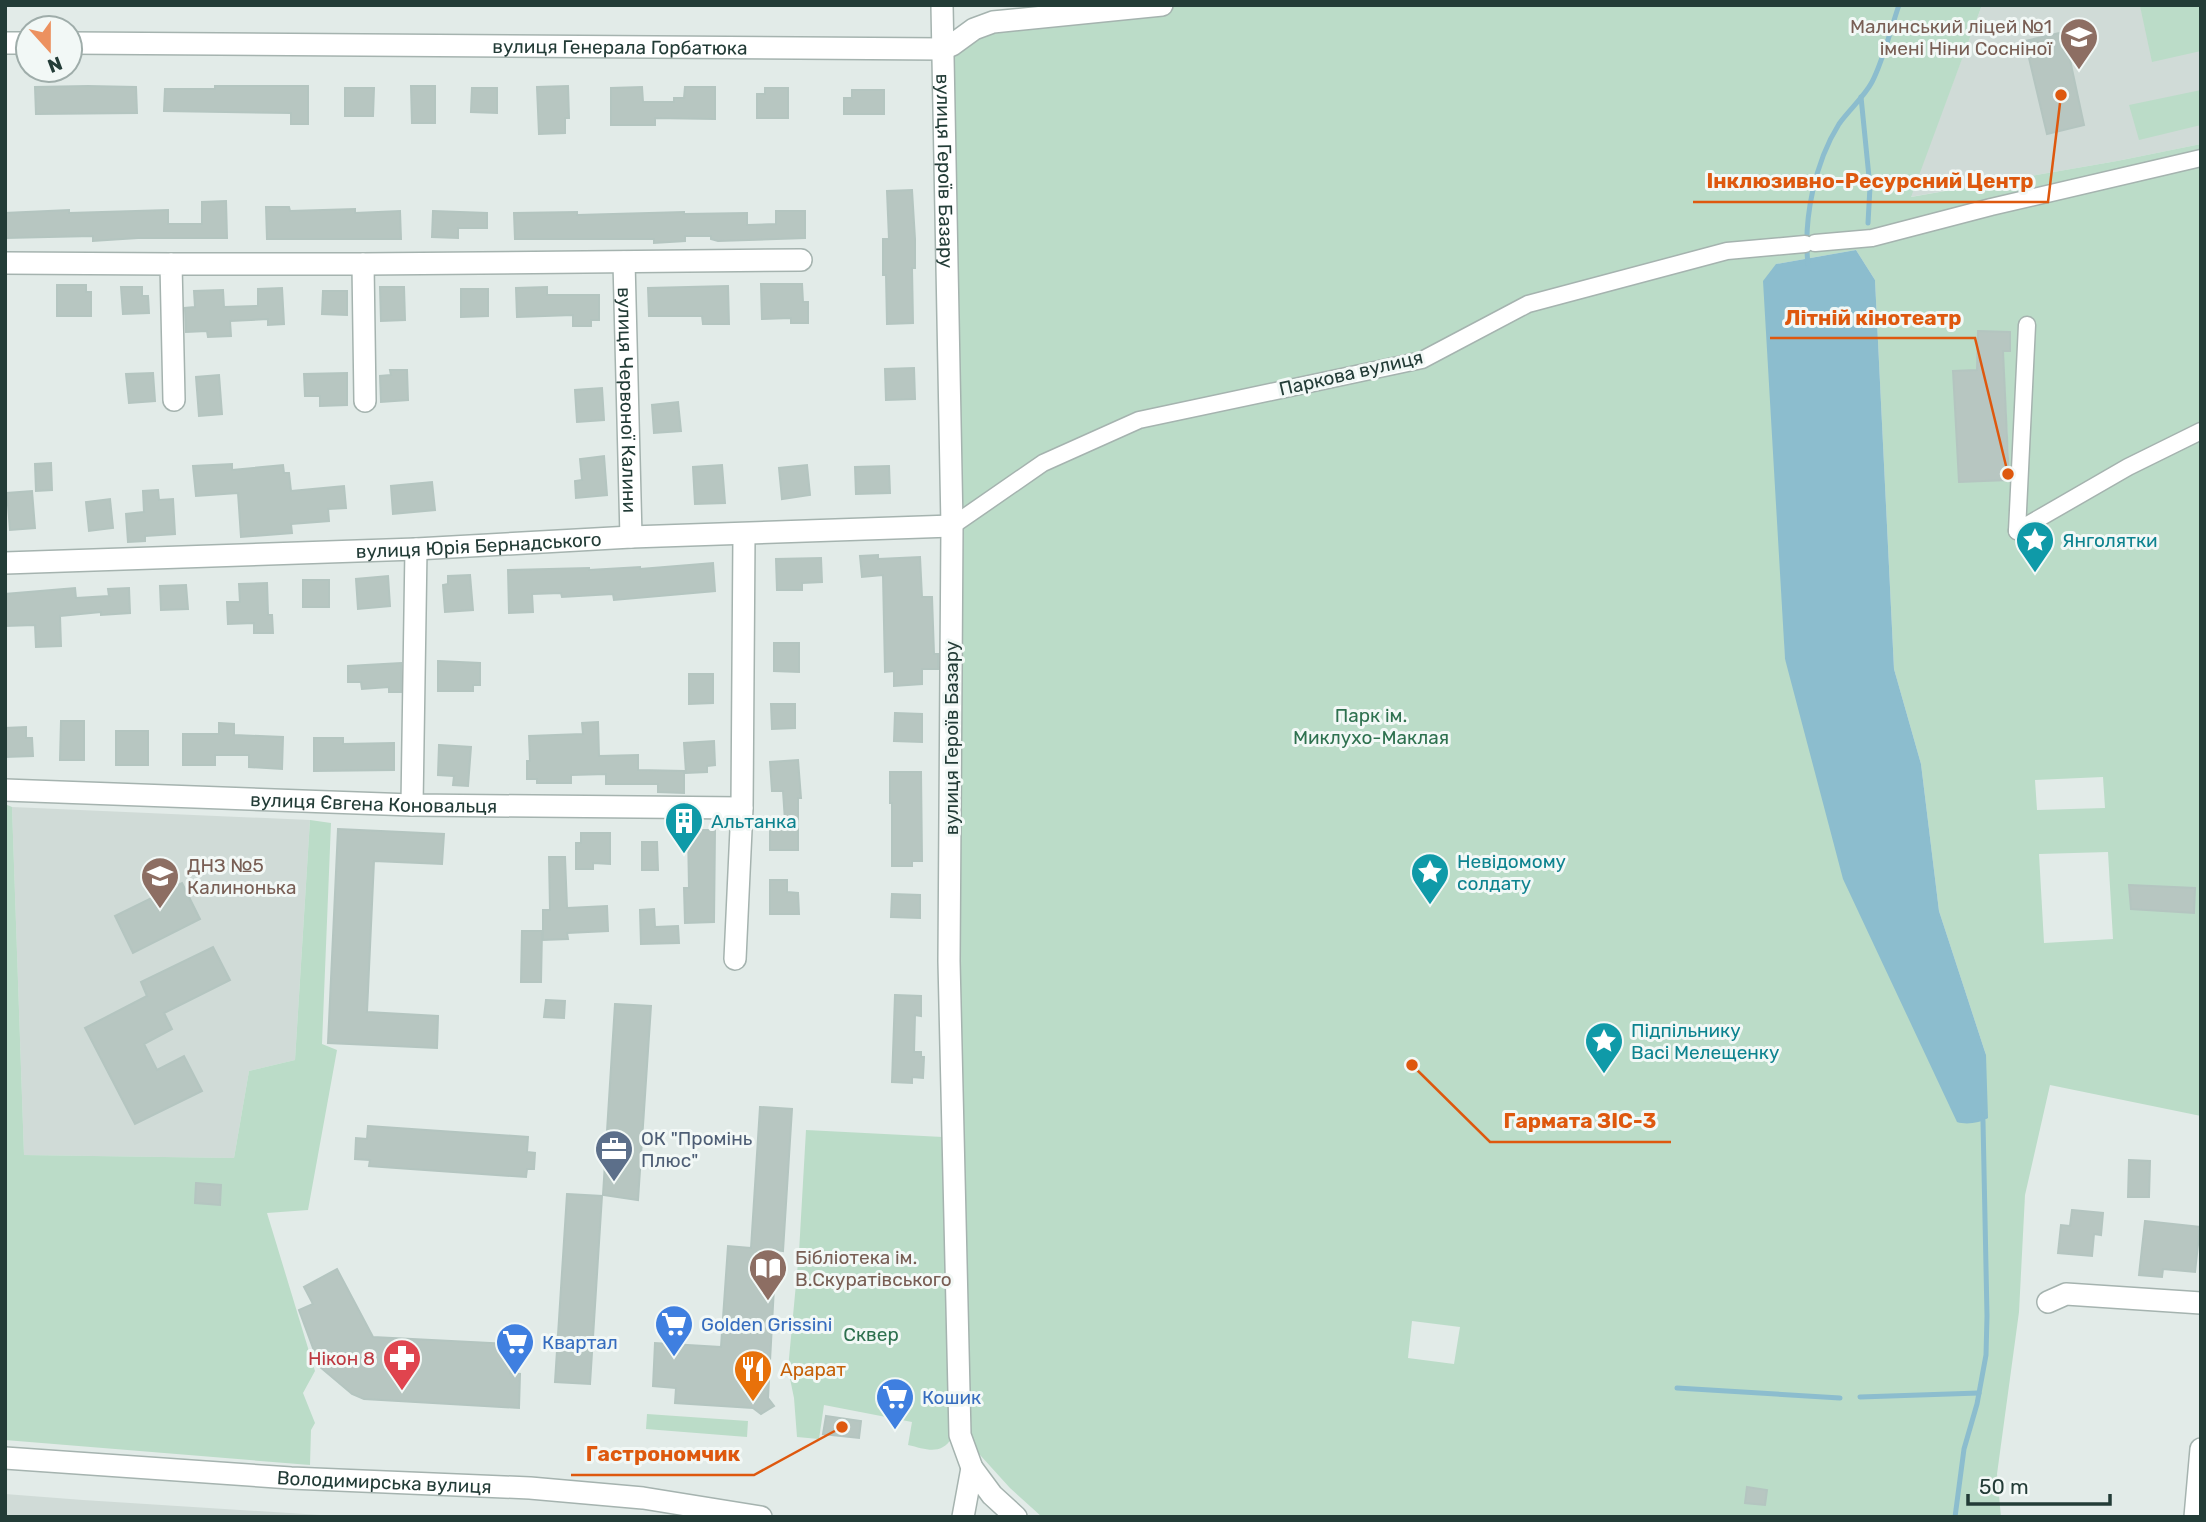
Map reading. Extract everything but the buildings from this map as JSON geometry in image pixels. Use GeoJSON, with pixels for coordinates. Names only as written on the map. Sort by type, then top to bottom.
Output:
{"type":"FeatureCollection","features":[{"type":"Feature","properties":{"kind":"street","name":"вулиця Героїв Базару"},"geometry":{"type":"LineString","coordinates":[[942,5],[952,526],[949,961],[960,1435],[972,1468]]}},
{"type":"Feature","properties":{"kind":"street"},"geometry":{"type":"LineString","coordinates":[[943,49],[974,29],[993,22],[1162,5]]}},
{"type":"Feature","properties":{"kind":"street","name":"вулиця Генерала Горбатюка"},"geometry":{"type":"LineString","coordinates":[[84,43],[943,49]]}},
{"type":"Feature","properties":{"kind":"street","name":"Паркова вулиця"},"geometry":{"type":"LineString","coordinates":[[952,526],[1043,463],[1139,420],[1422,360],[1528,304],[1727,251],[1872,238],[2002,204],[2201,158]]}},
{"type":"Feature","properties":{"kind":"street","name":"вулиця Червоної Калини"},"geometry":{"type":"LineString","coordinates":[[5,263],[363,264],[801,260]]}},
{"type":"Feature","properties":{"kind":"street","name":"вулиця Червоної Калини"},"geometry":{"type":"LineString","coordinates":[[624,262],[631,537]]}},
{"type":"Feature","properties":{"kind":"street"},"geometry":{"type":"LineString","coordinates":[[171,264],[174,400]]}},
{"type":"Feature","properties":{"kind":"street"},"geometry":{"type":"LineString","coordinates":[[363,264],[365,401]]}},
{"type":"Feature","properties":{"kind":"street"},"geometry":{"type":"LineString","coordinates":[[2027,325],[2017,531],[2128,467],[2201,431]]}},
{"type":"Feature","properties":{"kind":"street","name":"вулиця Юрія Бернадського"},"geometry":{"type":"LineString","coordinates":[[5,563],[952,526]]}},
{"type":"Feature","properties":{"kind":"street"},"geometry":{"type":"LineString","coordinates":[[735,959],[742,808],[744,534]]}},
{"type":"Feature","properties":{"kind":"street"},"geometry":{"type":"LineString","coordinates":[[412,805],[416,549]]}},
{"type":"Feature","properties":{"kind":"street","name":"вулиця Євгена Коновальця"},"geometry":{"type":"LineString","coordinates":[[5,790],[412,805],[742,808]]}},
{"type":"Feature","properties":{"kind":"street"},"geometry":{"type":"LineString","coordinates":[[2048,1302],[2066,1294],[2201,1303]]}},
{"type":"Feature","properties":{"kind":"street"},"geometry":{"type":"LineString","coordinates":[[2195,1517],[2201,1449]]}},
{"type":"Feature","properties":{"kind":"street","name":"Володимирська вулиця"},"geometry":{"type":"LineString","coordinates":[[5,1458],[291,1478],[530,1488],[643,1498],[761,1517]]}},
{"type":"Feature","properties":{"kind":"street"},"geometry":{"type":"LineString","coordinates":[[963,1517],[972,1468]]}},
{"type":"Feature","properties":{"kind":"street"},"geometry":{"type":"LineString","coordinates":[[972,1468],[992,1495],[1016,1517]]}},
{"type":"Feature","properties":{"kind":"shaded area","name":"Малинський ліцей №1 імені Ніни Сосніної"},"geometry":{"type":"Polygon","coordinates":[[[1982,5],[2201,5],[2201,144],[1910,197],[1982,5]]]}},
{"type":"Feature","properties":{"kind":"shaded area","name":"ДНЗ №5 Калинонька"},"geometry":{"type":"Polygon","coordinates":[[[12,807],[310,820],[295,1060],[249,1071],[234,1158],[24,1155],[12,807]]]}},
{"type":"Feature","properties":{"kind":"shaded area"},"geometry":{"type":"Polygon","coordinates":[[[5,1494],[83,1500],[352,1517],[5,1517],[5,1494]]]}},
{"type":"Feature","properties":{"kind":"green space","name":"Парк ім. Миклухо-Маклая"},"geometry":{"type":"Polygon","coordinates":[[[1162,5],[1982,5],[1911,197],[2201,144],[2201,1116],[2050,1085],[2025,1195],[2019,1312],[1997,1474],[2001,1517],[1042,1517],[1010,1488],[961,1434],[948,47],[966,34],[1162,5]],[[1856,250],[1776,264],[1785,659],[1986,1055],[1939,911],[1921,764],[1894,669],[1875,280],[1856,250]],[[2004,369],[1954,371],[1959,482],[2010,480],[2004,369]],[[2103,777],[2035,780],[2037,810],[2105,808],[2103,777]],[[2108,852],[2039,854],[2044,943],[2113,939],[2108,852]],[[1412,1321],[1408,1358],[1454,1364],[1460,1327],[1412,1321]]]}},
{"type":"Feature","properties":{"kind":"green space"},"geometry":{"type":"Polygon","coordinates":[[[2201,5],[2201,51],[2152,62],[2140,6],[2201,5]]]}},
{"type":"Feature","properties":{"kind":"green space"},"geometry":{"type":"Polygon","coordinates":[[[2201,90],[2201,125],[2139,140],[2129,105],[2201,90]]]}},
{"type":"Feature","properties":{"kind":"green space"},"geometry":{"type":"Polygon","coordinates":[[[5,804],[12,807],[24,1155],[234,1158],[249,1071],[295,1060],[310,820],[331,823],[322,1044],[337,1050],[308,1210],[267,1213],[315,1371],[303,1393],[315,1423],[311,1430],[310,1465],[5,1440],[5,804]]]}},
{"type":"Feature","properties":{"kind":"green space","name":"Сквер"},"geometry":{"type":"Polygon","coordinates":[[[806,1130],[943,1137],[952,1438],[943,1447],[932,1450],[908,1445],[912,1422],[824,1405],[819,1439],[797,1437],[794,1398],[788,1369],[799,1252],[806,1130]]]}},
{"type":"Feature","properties":{"kind":"green space"},"geometry":{"type":"Polygon","coordinates":[[[647,1414],[748,1421],[747,1437],[646,1429],[647,1414]]]}},
{"type":"Feature","properties":{"kind":"water"},"geometry":{"type":"Polygon","coordinates":[[[1856,250],[1875,280],[1894,669],[1921,764],[1939,911],[1986,1055],[1988,1118],[1973,1123],[1957,1122],[1843,879],[1785,659],[1763,281],[1776,264],[1856,250]]]}},
{"type":"Feature","properties":{"kind":"waterway"},"geometry":{"type":"LineString","coordinates":[[1808,264],[1807,228],[1817,173],[1839,124],[1872,82],[1899,5]]}},
{"type":"Feature","properties":{"kind":"waterway"},"geometry":{"type":"LineString","coordinates":[[1861,97],[1870,187],[1868,223]]}},
{"type":"Feature","properties":{"kind":"waterway"},"geometry":{"type":"LineString","coordinates":[[1955,1517],[1964,1449],[1977,1404],[1986,1355],[1983,1121],[1980,1114]]}},
{"type":"Feature","properties":{"kind":"waterway"},"geometry":{"type":"LineString","coordinates":[[1677,1388],[1840,1398]]}},
{"type":"Feature","properties":{"kind":"waterway"},"geometry":{"type":"LineString","coordinates":[[1860,1397],[1979,1393]]}},
{"type":"Feature","properties":{"kind":"place","name":"Малинський ліцей №1 імені Ніни Сосніної"},"geometry":{"type":"Point","coordinates":[2079,71]}},
{"type":"Feature","properties":{"kind":"place","name":"Інклюзивно-Ресурсний Центр"},"geometry":{"type":"Point","coordinates":[2061,95]}},
{"type":"Feature","properties":{"kind":"place","name":"Літній кінотеатр"},"geometry":{"type":"Point","coordinates":[2008,474]}},
{"type":"Feature","properties":{"kind":"place","name":"Янголятки"},"geometry":{"type":"Point","coordinates":[2035,574]}},
{"type":"Feature","properties":{"kind":"place","name":"Альтанка"},"geometry":{"type":"Point","coordinates":[684,855]}},
{"type":"Feature","properties":{"kind":"place","name":"Невідомому солдату"},"geometry":{"type":"Point","coordinates":[1430,906]}},
{"type":"Feature","properties":{"kind":"place","name":"ДНЗ №5 Калинонька"},"geometry":{"type":"Point","coordinates":[160,910]}},
{"type":"Feature","properties":{"kind":"place","name":"Гармата ЗІС-3"},"geometry":{"type":"Point","coordinates":[1412,1065]}},
{"type":"Feature","properties":{"kind":"place","name":"Підпільнику Васі Мелещенку"},"geometry":{"type":"Point","coordinates":[1604,1075]}},
{"type":"Feature","properties":{"kind":"place","name":"ОК \"Промінь Плюс\""},"geometry":{"type":"Point","coordinates":[614,1183]}},
{"type":"Feature","properties":{"kind":"place","name":"Бібліотека ім. В.Скуратівського"},"geometry":{"type":"Point","coordinates":[768,1302]}},
{"type":"Feature","properties":{"kind":"place","name":"Golden Grissini"},"geometry":{"type":"Point","coordinates":[674,1358]}},
{"type":"Feature","properties":{"kind":"place","name":"Квартал"},"geometry":{"type":"Point","coordinates":[515,1376]}},
{"type":"Feature","properties":{"kind":"place","name":"Нікон 8"},"geometry":{"type":"Point","coordinates":[402,1392]}},
{"type":"Feature","properties":{"kind":"place","name":"Арарат"},"geometry":{"type":"Point","coordinates":[753,1403]}},
{"type":"Feature","properties":{"kind":"place","name":"Гастрономчик"},"geometry":{"type":"Point","coordinates":[842,1427]}},
{"type":"Feature","properties":{"kind":"place","name":"Кошик"},"geometry":{"type":"Point","coordinates":[895,1431]}}]}
